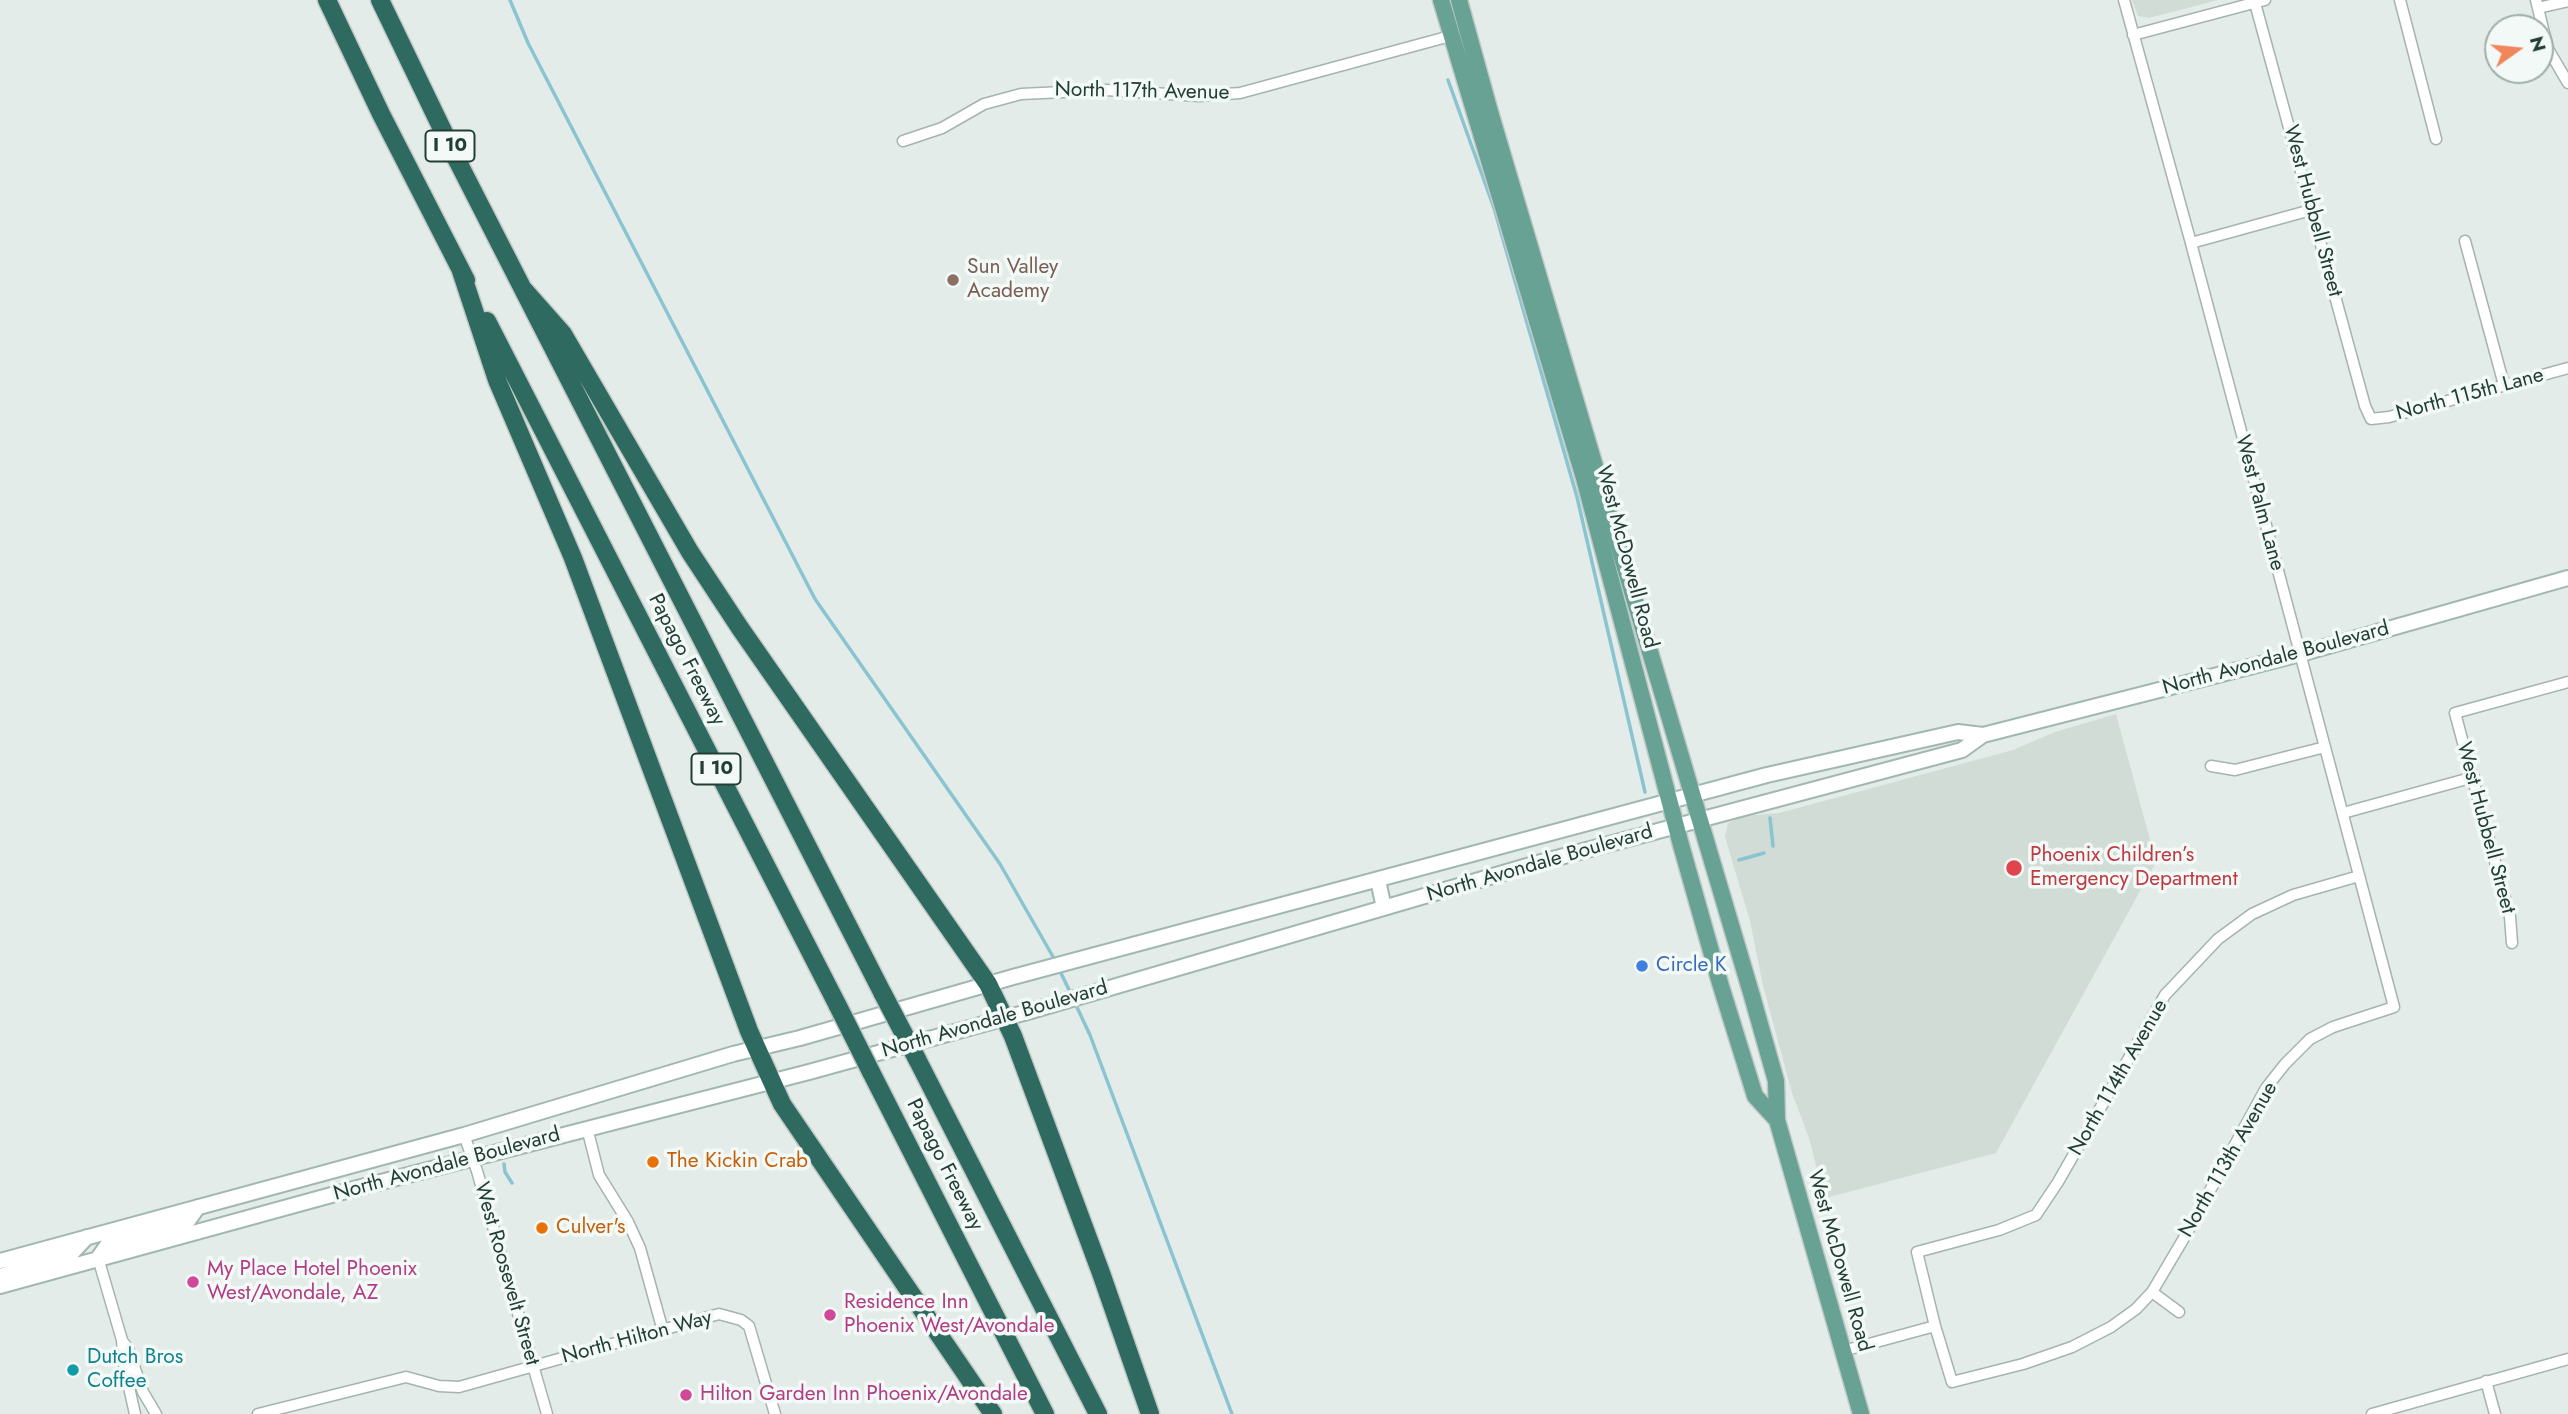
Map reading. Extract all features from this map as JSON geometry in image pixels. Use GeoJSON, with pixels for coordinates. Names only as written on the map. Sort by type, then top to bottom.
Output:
{"type":"FeatureCollection","features":[{"type":"Feature","properties":{"kind":"highway","name":"Papago Freeway"},"geometry":{"type":"LineString","coordinates":[[327,0],[381,114],[1045,1414]]}},
{"type":"Feature","properties":{"kind":"highway","name":"Papago Freeway"},"geometry":{"type":"LineString","coordinates":[[380,0],[436,118],[1098,1414]]}},
{"type":"Feature","properties":{"kind":"highway"},"geometry":{"type":"LineString","coordinates":[[461,271],[497,380],[573,558],[757,1048],[782,1104],[993,1414]]}},
{"type":"Feature","properties":{"kind":"highway"},"geometry":{"type":"LineString","coordinates":[[524,290],[563,334],[690,552],[740,628],[988,984],[1013,1036],[1150,1414]]}},
{"type":"Feature","properties":{"kind":"main road","name":"West McDowell Road"},"geometry":{"type":"LineString","coordinates":[[1441,0],[1584,478],[1669,801],[1755,1096],[1777,1120]]}},
{"type":"Feature","properties":{"kind":"main road","name":"West McDowell Road"},"geometry":{"type":"LineString","coordinates":[[1459,0],[1776,1081],[1777,1120],[1861,1414]]}},
{"type":"Feature","properties":{"kind":"main road","name":"North Avondale Boulevard"},"geometry":{"type":"LineString","coordinates":[[0,1261],[464,1135],[757,1048],[988,984],[1693,794],[1958,732],[1983,735],[2300,654],[2568,578]]}},
{"type":"Feature","properties":{"kind":"main road","name":"North Avondale Boulevard"},"geometry":{"type":"LineString","coordinates":[[0,1286],[470,1158],[772,1081],[1102,991],[1676,826],[1962,750],[1983,735]]}},
{"type":"Feature","properties":{"kind":"main road"},"geometry":{"type":"LineString","coordinates":[[1378,880],[1384,908]]}},
{"type":"Feature","properties":{"kind":"main road"},"geometry":{"type":"LineString","coordinates":[[98,1258],[108,1244],[188,1221],[198,1207]]}},
{"type":"Feature","properties":{"kind":"main road"},"geometry":{"type":"LineString","coordinates":[[0,1276],[72,1253],[87,1237]]}},
{"type":"Feature","properties":{"kind":"street","name":"West Palm Lane"},"geometry":{"type":"LineString","coordinates":[[2124,0],[2394,1007]]}},
{"type":"Feature","properties":{"kind":"street"},"geometry":{"type":"LineString","coordinates":[[2400,0],[2436,139]]}},
{"type":"Feature","properties":{"kind":"street"},"geometry":{"type":"LineString","coordinates":[[2133,35],[2260,1]]}},
{"type":"Feature","properties":{"kind":"street","name":"West Hubbell Street"},"geometry":{"type":"LineString","coordinates":[[2260,1],[2311,209],[2365,406],[2371,419]]}},
{"type":"Feature","properties":{"kind":"street"},"geometry":{"type":"LineString","coordinates":[[2568,1],[2537,4],[2548,49],[2568,83]]}},
{"type":"Feature","properties":{"kind":"street","name":"North 117th Avenue"},"geometry":{"type":"LineString","coordinates":[[903,141],[942,128],[984,104],[1021,94],[1106,90],[1199,96],[1240,93],[1468,32]]}},
{"type":"Feature","properties":{"kind":"street"},"geometry":{"type":"LineString","coordinates":[[2190,243],[2311,209]]}},
{"type":"Feature","properties":{"kind":"street"},"geometry":{"type":"LineString","coordinates":[[2465,241],[2504,385]]}},
{"type":"Feature","properties":{"kind":"street","name":"North 115th Lane"},"geometry":{"type":"LineString","coordinates":[[2371,419],[2389,417],[2568,368]]}},
{"type":"Feature","properties":{"kind":"street","name":"West Hubbell Street"},"geometry":{"type":"LineString","coordinates":[[2512,943],[2510,917],[2455,713],[2568,682]]}},
{"type":"Feature","properties":{"kind":"street"},"geometry":{"type":"LineString","coordinates":[[2211,766],[2235,770],[2325,747]]}},
{"type":"Feature","properties":{"kind":"street"},"geometry":{"type":"LineString","coordinates":[[2343,813],[2474,777]]}},
{"type":"Feature","properties":{"kind":"street","name":"North 114th Avenue"},"geometry":{"type":"LineString","coordinates":[[1935,1326],[1917,1252],[1999,1230],[2036,1215],[2058,1182],[2165,996],[2218,939],[2252,914],[2293,895],[2359,876]]}},
{"type":"Feature","properties":{"kind":"street","name":"North 113th Avenue"},"geometry":{"type":"LineString","coordinates":[[1935,1326],[1952,1382],[2023,1364],[2072,1347],[2111,1327],[2136,1309],[2152,1292],[2266,1088],[2285,1064],[2310,1039],[2333,1027],[2394,1007]]}},
{"type":"Feature","properties":{"kind":"street"},"geometry":{"type":"LineString","coordinates":[[587,1128],[599,1175],[634,1233],[640,1248],[663,1331]]}},
{"type":"Feature","properties":{"kind":"street","name":"West Roosevelt Street"},"geometry":{"type":"LineString","coordinates":[[464,1135],[470,1158],[477,1171],[547,1414]]}},
{"type":"Feature","properties":{"kind":"street"},"geometry":{"type":"LineString","coordinates":[[98,1258],[121,1340],[135,1414]]}},
{"type":"Feature","properties":{"kind":"street"},"geometry":{"type":"LineString","coordinates":[[2152,1292],[2179,1312]]}},
{"type":"Feature","properties":{"kind":"street","name":"North Hilton Way"},"geometry":{"type":"LineString","coordinates":[[533,1367],[719,1314],[741,1320],[749,1326],[775,1414]]}},
{"type":"Feature","properties":{"kind":"street"},"geometry":{"type":"LineString","coordinates":[[1843,1352],[1935,1326]]}},
{"type":"Feature","properties":{"kind":"street"},"geometry":{"type":"LineString","coordinates":[[121,1340],[128,1349],[143,1392],[156,1414]]}},
{"type":"Feature","properties":{"kind":"street"},"geometry":{"type":"LineString","coordinates":[[2372,1414],[2568,1359]]}},
{"type":"Feature","properties":{"kind":"street"},"geometry":{"type":"LineString","coordinates":[[258,1414],[407,1377],[439,1386],[459,1387],[533,1367]]}},
{"type":"Feature","properties":{"kind":"street"},"geometry":{"type":"LineString","coordinates":[[2486,1381],[2495,1414]]}},
{"type":"Feature","properties":{"kind":"shaded area"},"geometry":{"type":"Polygon","coordinates":[[[2132,0],[2218,0],[2149,18],[2138,16],[2132,0]]]}},
{"type":"Feature","properties":{"kind":"shaded area"},"geometry":{"type":"Polygon","coordinates":[[[2116,714],[2156,862],[1996,1153],[1822,1199],[1809,1138],[1792,1093],[1763,986],[1750,921],[1725,837],[1728,823],[1742,816],[1779,813],[2013,750],[2055,732],[2116,714]]]}},
{"type":"Feature","properties":{"kind":"waterway"},"geometry":{"type":"LineString","coordinates":[[510,0],[528,43],[815,599],[1000,864],[1056,962]]}},
{"type":"Feature","properties":{"kind":"waterway"},"geometry":{"type":"LineString","coordinates":[[1448,80],[1494,208],[1577,497],[1645,792]]}},
{"type":"Feature","properties":{"kind":"waterway"},"geometry":{"type":"LineString","coordinates":[[1770,818],[1773,846]]}},
{"type":"Feature","properties":{"kind":"waterway"},"geometry":{"type":"LineString","coordinates":[[1739,860],[1764,853]]}},
{"type":"Feature","properties":{"kind":"waterway"},"geometry":{"type":"LineString","coordinates":[[1059,969],[1071,994]]}},
{"type":"Feature","properties":{"kind":"waterway"},"geometry":{"type":"LineString","coordinates":[[1074,1001],[1090,1035],[1232,1414]]}},
{"type":"Feature","properties":{"kind":"waterway"},"geometry":{"type":"LineString","coordinates":[[504,1164],[505,1172],[512,1183]]}},
{"type":"Feature","properties":{"kind":"place","name":"Sun Valley Academy"},"geometry":{"type":"Point","coordinates":[953,280]}},
{"type":"Feature","properties":{"kind":"place","name":"Phoenix Children’s Emergency Department"},"geometry":{"type":"Point","coordinates":[2014,868]}},
{"type":"Feature","properties":{"kind":"place","name":"Circle K"},"geometry":{"type":"Point","coordinates":[1642,966]}},
{"type":"Feature","properties":{"kind":"place","name":"The Kickin Crab"},"geometry":{"type":"Point","coordinates":[653,1162]}},
{"type":"Feature","properties":{"kind":"place","name":"Culver's"},"geometry":{"type":"Point","coordinates":[542,1228]}},
{"type":"Feature","properties":{"kind":"place","name":"My Place Hotel Phoenix West/Avondale, AZ"},"geometry":{"type":"Point","coordinates":[193,1282]}},
{"type":"Feature","properties":{"kind":"place","name":"Residence Inn Phoenix West/Avondale"},"geometry":{"type":"Point","coordinates":[830,1315]}},
{"type":"Feature","properties":{"kind":"place","name":"Dutch Bros Coffee"},"geometry":{"type":"Point","coordinates":[73,1370]}},
{"type":"Feature","properties":{"kind":"place","name":"Hilton Garden Inn Phoenix/Avondale"},"geometry":{"type":"Point","coordinates":[686,1395]}}]}
